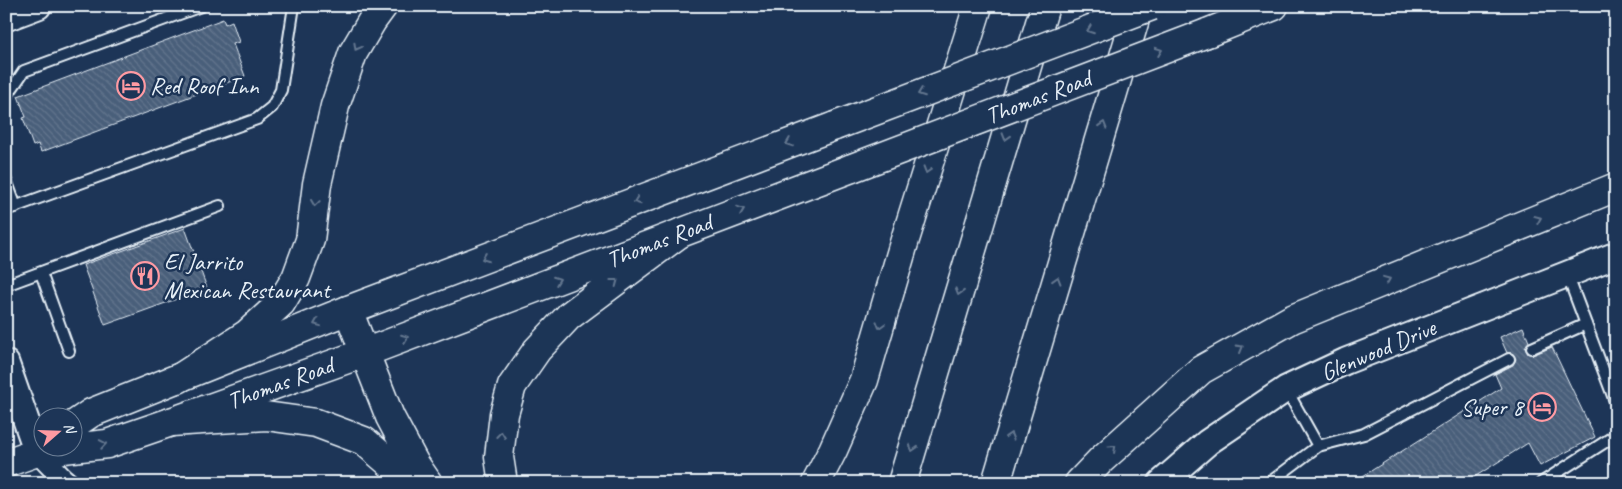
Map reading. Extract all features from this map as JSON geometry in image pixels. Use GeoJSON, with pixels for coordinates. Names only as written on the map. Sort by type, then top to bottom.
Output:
{"type":"FeatureCollection","features":[{"type":"Feature","properties":{"kind":"main road"},"geometry":{"type":"LineString","coordinates":[[178,379],[247,334],[281,303],[296,278],[310,240],[317,184],[335,106],[353,53],[372,20],[383,6]]}},
{"type":"Feature","properties":{"kind":"main road"},"geometry":{"type":"LineString","coordinates":[[816,483],[864,380],[904,243],[978,6]]}},
{"type":"Feature","properties":{"kind":"main road"},"geometry":{"type":"LineString","coordinates":[[902,483],[1045,6]]}},
{"type":"Feature","properties":{"kind":"main road"},"geometry":{"type":"LineString","coordinates":[[996,483],[1138,6]]}},
{"type":"Feature","properties":{"kind":"main road","name":"Thomas Road"},"geometry":{"type":"LineString","coordinates":[[82,419],[91,413],[348,310],[1152,6]]}},
{"type":"Feature","properties":{"kind":"main road","name":"Thomas Road"},"geometry":{"type":"LineString","coordinates":[[82,446],[107,444],[364,353],[1274,6]]}},
{"type":"Feature","properties":{"kind":"main road"},"geometry":{"type":"LineString","coordinates":[[1079,483],[1100,460],[1201,370],[1292,319],[1616,187]]}},
{"type":"Feature","properties":{"kind":"main road"},"geometry":{"type":"LineString","coordinates":[[504,483],[499,457],[504,414],[512,386],[537,350],[569,316],[680,233]]}},
{"type":"Feature","properties":{"kind":"main road"},"geometry":{"type":"LineString","coordinates":[[348,310],[390,417],[415,464],[428,483]]}},
{"type":"Feature","properties":{"kind":"main road"},"geometry":{"type":"LineString","coordinates":[[171,422],[266,416],[316,423],[364,441],[413,483]]}},
{"type":"Feature","properties":{"kind":"main road","name":"Thomas Road"},"geometry":{"type":"LineString","coordinates":[[6,463],[32,453]]}},
{"type":"Feature","properties":{"kind":"street"},"geometry":{"type":"LineString","coordinates":[[6,18],[38,6]]}},
{"type":"Feature","properties":{"kind":"street","name":"Glenwood Drive"},"geometry":{"type":"LineString","coordinates":[[1161,483],[1208,442],[1286,389],[1346,360],[1616,255]]}},
{"type":"Feature","properties":{"kind":"street"},"geometry":{"type":"LineString","coordinates":[[6,363],[32,427]]}},
{"type":"Feature","properties":{"kind":"street"},"geometry":{"type":"LineString","coordinates":[[46,456],[62,478],[68,483]]}},
{"type":"Feature","properties":{"kind":"lane"},"geometry":{"type":"LineString","coordinates":[[6,97],[24,71],[201,6]]}},
{"type":"Feature","properties":{"kind":"lane"},"geometry":{"type":"LineString","coordinates":[[6,180],[11,208],[257,118],[272,107],[281,90],[294,6]]}},
{"type":"Feature","properties":{"kind":"lane"},"geometry":{"type":"LineString","coordinates":[[6,285],[220,206]]}},
{"type":"Feature","properties":{"kind":"lane"},"geometry":{"type":"LineString","coordinates":[[41,273],[68,351]]}},
{"type":"Feature","properties":{"kind":"lane"},"geometry":{"type":"LineString","coordinates":[[1567,274],[1616,404]]}},
{"type":"Feature","properties":{"kind":"lane"},"geometry":{"type":"LineString","coordinates":[[1532,348],[1586,324]]}},
{"type":"Feature","properties":{"kind":"lane"},"geometry":{"type":"LineString","coordinates":[[1269,483],[1318,446],[1364,434],[1509,358]]}},
{"type":"Feature","properties":{"kind":"lane"},"geometry":{"type":"LineString","coordinates":[[1286,389],[1318,446]]}},
{"type":"Feature","properties":{"kind":"lane"},"geometry":{"type":"LineString","coordinates":[[1541,483],[1616,434]]}},
{"type":"Feature","properties":{"kind":"building","name":"Red Roof Inn"},"geometry":{"type":"Polygon","coordinates":[[[223,19],[225,24],[232,21],[239,42],[233,44],[245,76],[41,152],[38,144],[33,146],[23,118],[26,117],[18,96],[223,19]]]}},
{"type":"Feature","properties":{"kind":"building","name":"El Jarrito Mexican Restaurant"},"geometry":{"type":"Polygon","coordinates":[[[185,228],[207,288],[105,325],[83,265],[185,228]]]}},
{"type":"Feature","properties":{"kind":"building","name":"Super 8"},"geometry":{"type":"Polygon","coordinates":[[[1523,327],[1529,342],[1525,348],[1528,354],[1535,354],[1552,347],[1595,437],[1540,466],[1528,443],[1465,483],[1352,483],[1501,388],[1495,374],[1513,365],[1516,359],[1513,354],[1507,353],[1500,337],[1523,327]]]}},
{"type":"Feature","properties":{"kind":"place","name":"Red Roof Inn"},"geometry":{"type":"Point","coordinates":[131,86]}},
{"type":"Feature","properties":{"kind":"place","name":"El Jarrito Mexican Restaurant"},"geometry":{"type":"Point","coordinates":[145,276]}},
{"type":"Feature","properties":{"kind":"place","name":"Super 8"},"geometry":{"type":"Point","coordinates":[1542,407]}}]}
